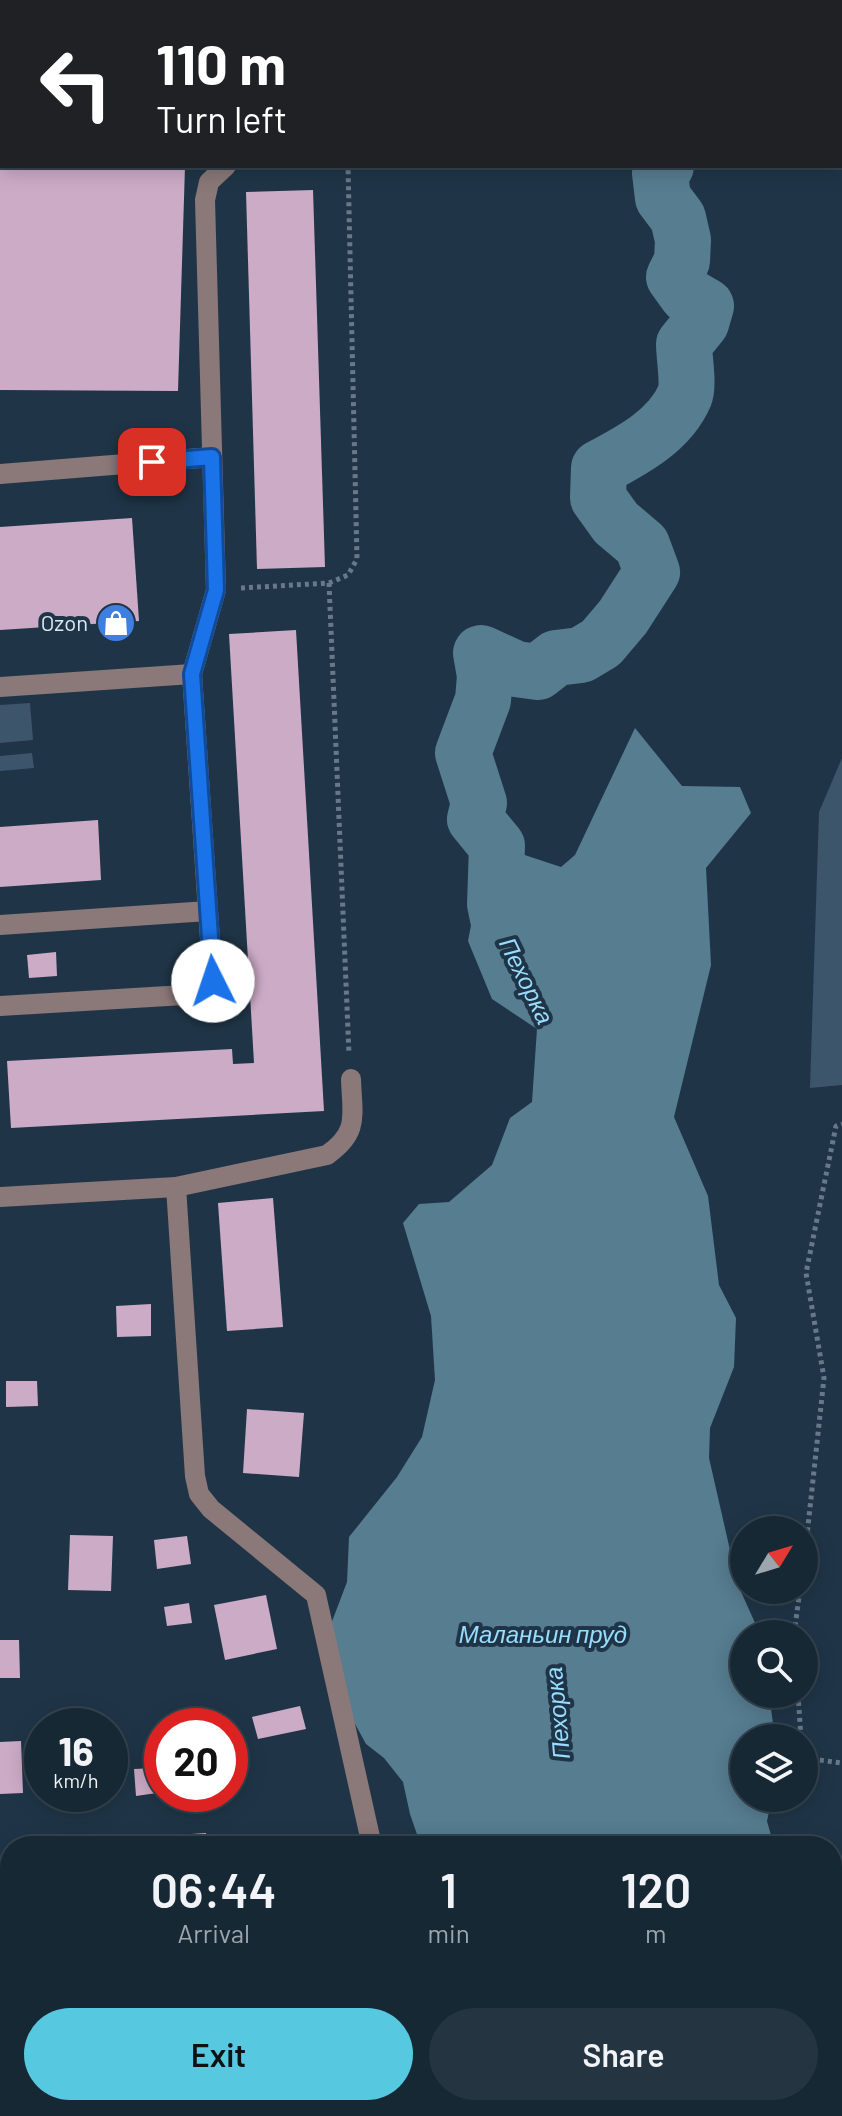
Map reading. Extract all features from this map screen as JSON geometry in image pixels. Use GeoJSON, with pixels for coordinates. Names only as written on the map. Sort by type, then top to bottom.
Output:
{"type":"FeatureCollection","features":[{"type":"Feature","properties":{"kind":"lane"},"geometry":{"type":"LineString","coordinates":[[0,1006],[201,994],[209,989],[213,981],[192,674],[216,590],[205,200],[209,182],[224,168]]}},
{"type":"Feature","properties":{"kind":"lane"},"geometry":{"type":"LineString","coordinates":[[0,474],[212,457]]}},
{"type":"Feature","properties":{"kind":"lane"},"geometry":{"type":"LineString","coordinates":[[0,687],[192,674]]}},
{"type":"Feature","properties":{"kind":"lane"},"geometry":{"type":"LineString","coordinates":[[0,925],[208,911]]}},
{"type":"Feature","properties":{"kind":"lane"},"geometry":{"type":"LineString","coordinates":[[0,1197],[176,1187],[327,1155],[343,1144],[352,1126],[351,1079]]}},
{"type":"Feature","properties":{"kind":"lane"},"geometry":{"type":"LineString","coordinates":[[176,1187],[195,1476],[199,1494],[211,1509],[316,1595],[370,1836]]}},
{"type":"Feature","properties":{"kind":"path"},"geometry":{"type":"LineString","coordinates":[[216,590],[329,583],[348,575],[357,559],[348,168]]}},
{"type":"Feature","properties":{"kind":"path"},"geometry":{"type":"LineString","coordinates":[[329,583],[351,1079]]}},
{"type":"Feature","properties":{"kind":"path"},"geometry":{"type":"LineString","coordinates":[[809,1516],[824,1378],[806,1273],[836,1126],[842,1124]]}},
{"type":"Feature","properties":{"kind":"path"},"geometry":{"type":"LineString","coordinates":[[818,1760],[842,1763]]}},
{"type":"Feature","properties":{"kind":"shaded area"},"geometry":{"type":"Polygon","coordinates":[[[30,703],[33,740],[0,743],[0,705],[30,703]]]}},
{"type":"Feature","properties":{"kind":"shaded area"},"geometry":{"type":"Polygon","coordinates":[[[32,753],[34,768],[0,771],[0,756],[32,753]]]}},
{"type":"Feature","properties":{"kind":"shaded area"},"geometry":{"type":"Polygon","coordinates":[[[842,758],[842,1085],[810,1088],[819,812],[842,758]]]}},
{"type":"Feature","properties":{"kind":"water","name":"Маланьин пруд"},"geometry":{"type":"Polygon","coordinates":[[[635,728],[682,786],[740,787],[751,813],[706,868],[711,965],[674,1117],[708,1196],[719,1285],[736,1318],[734,1367],[710,1428],[709,1458],[730,1550],[730,1604],[747,1604],[754,1620],[730,1620],[730,1708],[771,1708],[773,1724],[730,1724],[730,1812],[769,1812],[767,1821],[771,1836],[418,1836],[403,1782],[384,1758],[366,1744],[349,1713],[331,1624],[347,1582],[349,1537],[397,1477],[422,1437],[435,1380],[431,1316],[403,1223],[419,1204],[449,1202],[492,1165],[510,1118],[532,1102],[537,1029],[492,999],[468,941],[485,853],[497,846],[561,867],[575,855],[635,728]]]}},
{"type":"Feature","properties":{"kind":"building"},"geometry":{"type":"Polygon","coordinates":[[[0,168],[185,168],[178,391],[0,390],[0,168]]]}},
{"type":"Feature","properties":{"kind":"building"},"geometry":{"type":"Polygon","coordinates":[[[313,190],[325,567],[257,569],[246,192],[313,190]]]}},
{"type":"Feature","properties":{"kind":"building"},"geometry":{"type":"Polygon","coordinates":[[[132,518],[139,621],[0,630],[0,527],[132,518]]]}},
{"type":"Feature","properties":{"kind":"building"},"geometry":{"type":"Polygon","coordinates":[[[296,630],[324,1111],[11,1128],[7,1061],[232,1049],[233,1064],[254,1063],[229,634],[296,630]]]}},
{"type":"Feature","properties":{"kind":"building"},"geometry":{"type":"Polygon","coordinates":[[[98,820],[101,880],[0,887],[0,827],[98,820]]]}},
{"type":"Feature","properties":{"kind":"building"},"geometry":{"type":"Polygon","coordinates":[[[56,952],[57,976],[29,978],[27,955],[56,952]]]}},
{"type":"Feature","properties":{"kind":"building"},"geometry":{"type":"Polygon","coordinates":[[[273,1198],[283,1327],[227,1331],[218,1203],[273,1198]]]}},
{"type":"Feature","properties":{"kind":"building"},"geometry":{"type":"Polygon","coordinates":[[[151,1304],[151,1336],[117,1337],[116,1306],[151,1304]]]}},
{"type":"Feature","properties":{"kind":"building"},"geometry":{"type":"Polygon","coordinates":[[[6,1381],[37,1381],[38,1406],[6,1407],[6,1381]]]}},
{"type":"Feature","properties":{"kind":"building"},"geometry":{"type":"Polygon","coordinates":[[[247,1409],[304,1413],[299,1477],[243,1473],[247,1409]]]}},
{"type":"Feature","properties":{"kind":"building"},"geometry":{"type":"Polygon","coordinates":[[[70,1535],[113,1536],[111,1591],[68,1590],[70,1535]]]}},
{"type":"Feature","properties":{"kind":"building"},"geometry":{"type":"Polygon","coordinates":[[[187,1536],[191,1564],[157,1569],[154,1540],[187,1536]]]}},
{"type":"Feature","properties":{"kind":"building"},"geometry":{"type":"Polygon","coordinates":[[[266,1595],[277,1649],[225,1660],[214,1605],[266,1595]]]}},
{"type":"Feature","properties":{"kind":"building"},"geometry":{"type":"Polygon","coordinates":[[[189,1603],[192,1623],[167,1626],[164,1607],[189,1603]]]}},
{"type":"Feature","properties":{"kind":"building"},"geometry":{"type":"Polygon","coordinates":[[[0,1640],[19,1640],[20,1678],[0,1678],[0,1640]]]}},
{"type":"Feature","properties":{"kind":"building"},"geometry":{"type":"Polygon","coordinates":[[[300,1706],[306,1729],[258,1739],[252,1717],[300,1706]]]}},
{"type":"Feature","properties":{"kind":"building"},"geometry":{"type":"Polygon","coordinates":[[[21,1741],[23,1793],[0,1794],[0,1742],[21,1741]]]}},
{"type":"Feature","properties":{"kind":"building"},"geometry":{"type":"Polygon","coordinates":[[[134,1769],[144,1769],[144,1795],[136,1796],[134,1769]]]}},
{"type":"Feature","properties":{"kind":"building"},"geometry":{"type":"Polygon","coordinates":[[[206,1833],[206,1836],[177,1836],[206,1833]]]}},
{"type":"Feature","properties":{"kind":"waterway","name":"Пехорка"},"geometry":{"type":"LineString","coordinates":[[499,923],[495,904],[497,846],[475,819],[479,803],[463,753],[483,700],[485,676],[481,653],[516,669],[538,672],[556,658],[581,655],[601,643],[623,617],[652,572],[642,545],[616,523],[598,498],[599,468],[648,439],[678,408],[686,390],[684,344],[701,323],[706,306],[687,295],[674,277],[682,261],[683,240],[678,218],[663,198],[660,173],[664,168]]}},
{"type":"Feature","properties":{"kind":"place","name":"Ozon"},"geometry":{"type":"Point","coordinates":[116,623]}},
{"type":"Feature","properties":{"kind":"route"},"geometry":{"type":"LineString","coordinates":[[152,462],[212,457],[216,590],[192,674],[213,981]]}}]}
